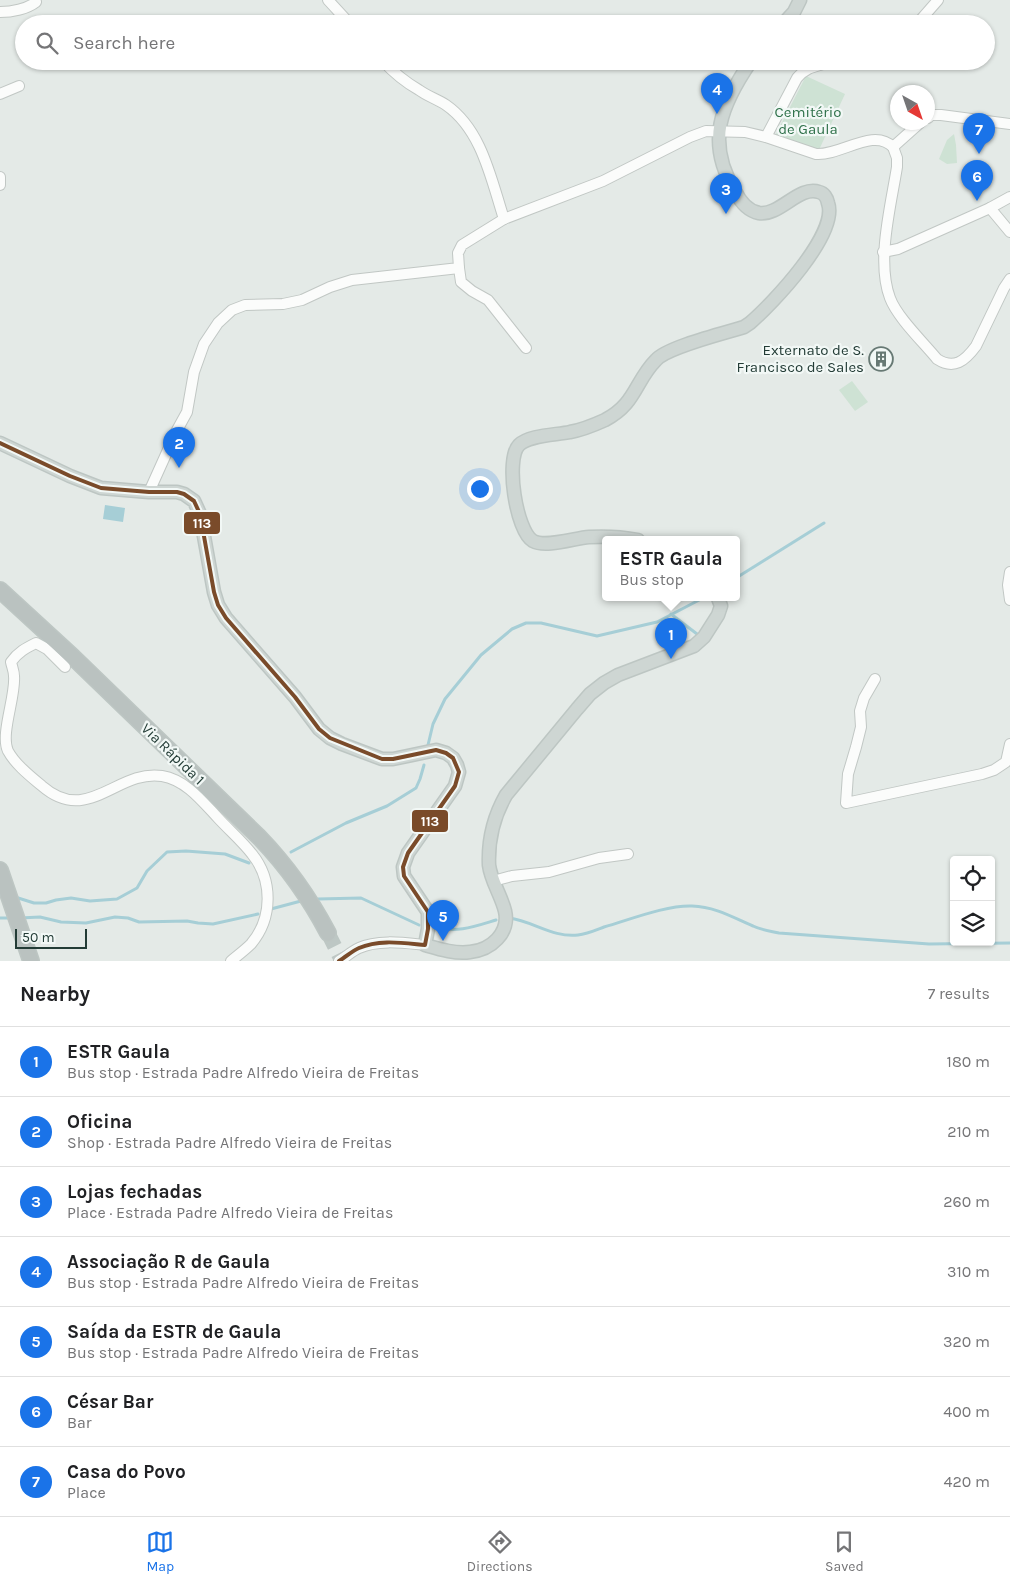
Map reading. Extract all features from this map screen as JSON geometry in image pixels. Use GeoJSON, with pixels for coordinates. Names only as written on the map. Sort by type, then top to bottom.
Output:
{"type":"FeatureCollection","features":[{"type":"Feature","properties":{"kind":"highway","name":"Via Rápida 1"},"geometry":{"type":"LineString","coordinates":[[0,590],[260,837],[299,884],[328,933]]}},
{"type":"Feature","properties":{"kind":"highway"},"geometry":{"type":"LineString","coordinates":[[0,870],[31,961]]}},
{"type":"Feature","properties":{"kind":"main road"},"geometry":{"type":"LineString","coordinates":[[791,15],[800,0]]}},
{"type":"Feature","properties":{"kind":"main road"},"geometry":{"type":"LineString","coordinates":[[602,536],[542,543],[534,541],[525,532],[514,492],[512,461],[515,450],[525,440],[585,429],[606,420],[618,413],[627,404],[651,366],[662,355],[677,348],[744,327],[750,323],[791,280],[811,255],[828,221],[829,204],[825,196],[819,192],[810,191],[801,194],[768,212],[761,213],[753,211],[741,201],[728,179],[718,149],[718,131],[727,103],[745,70]]}},
{"type":"Feature","properties":{"kind":"main road"},"geometry":{"type":"LineString","coordinates":[[0,443],[70,476],[101,488],[177,492],[190,497],[200,514],[218,605],[226,618],[279,678],[324,734],[342,744],[382,759],[393,759],[436,750],[446,753],[452,758],[460,772],[455,786],[408,853],[403,867],[404,876],[428,912],[428,929],[425,945],[460,952],[471,952],[479,950],[497,940],[504,932],[506,924],[505,914],[493,881],[490,866],[490,848],[494,823],[506,795],[590,694],[604,683],[626,672],[694,646],[704,637],[718,615],[721,606],[720,601]]}},
{"type":"Feature","properties":{"kind":"street"},"geometry":{"type":"LineString","coordinates":[[328,0],[342,15]]}},
{"type":"Feature","properties":{"kind":"street"},"geometry":{"type":"LineString","coordinates":[[925,15],[938,0]]}},
{"type":"Feature","properties":{"kind":"street"},"geometry":{"type":"LineString","coordinates":[[0,12],[14,11],[36,2]]}},
{"type":"Feature","properties":{"kind":"street"},"geometry":{"type":"LineString","coordinates":[[391,70],[406,82],[445,104],[458,115],[477,141],[504,219]]}},
{"type":"Feature","properties":{"kind":"street"},"geometry":{"type":"LineString","coordinates":[[766,137],[797,78],[806,70]]}},
{"type":"Feature","properties":{"kind":"street"},"geometry":{"type":"LineString","coordinates":[[0,94],[20,86]]}},
{"type":"Feature","properties":{"kind":"street"},"geometry":{"type":"LineString","coordinates":[[935,116],[1010,124]]}},
{"type":"Feature","properties":{"kind":"street"},"geometry":{"type":"LineString","coordinates":[[893,147],[912,130]]}},
{"type":"Feature","properties":{"kind":"street"},"geometry":{"type":"LineString","coordinates":[[526,348],[488,300],[472,292],[461,282],[458,268],[458,253],[462,245],[504,219],[603,181],[690,136],[706,131],[745,132],[824,155],[872,139],[888,142],[896,152],[898,168],[883,252],[886,285],[890,298],[899,313],[930,352],[943,363],[960,362],[969,355],[976,346],[1010,279]]}},
{"type":"Feature","properties":{"kind":"street"},"geometry":{"type":"LineString","coordinates":[[0,177],[0,185]]}},
{"type":"Feature","properties":{"kind":"street"},"geometry":{"type":"LineString","coordinates":[[883,252],[898,249],[990,208],[1010,197]]}},
{"type":"Feature","properties":{"kind":"street"},"geometry":{"type":"LineString","coordinates":[[990,208],[1010,232]]}},
{"type":"Feature","properties":{"kind":"street"},"geometry":{"type":"LineString","coordinates":[[149,492],[187,412],[194,372],[204,344],[218,323],[232,310],[244,305],[283,304],[302,300],[330,287],[352,280],[458,268]]}},
{"type":"Feature","properties":{"kind":"street"},"geometry":{"type":"LineString","coordinates":[[1010,572],[1008,585],[1010,600]]}},
{"type":"Feature","properties":{"kind":"street"},"geometry":{"type":"LineString","coordinates":[[65,667],[47,650],[36,643],[16,655],[12,662],[14,676],[5,738],[7,750],[43,787],[64,800],[79,801],[94,797],[139,777],[153,776],[166,777],[181,783],[202,801],[252,853],[260,864],[267,886],[264,924],[250,945],[231,961]]}},
{"type":"Feature","properties":{"kind":"street"},"geometry":{"type":"LineString","coordinates":[[874,679],[864,698],[860,711],[861,727],[848,774],[846,803],[994,770],[1008,763],[1010,744]]}},
{"type":"Feature","properties":{"kind":"street"},"geometry":{"type":"LineString","coordinates":[[493,881],[512,876],[549,872],[598,858],[628,854]]}},
{"type":"Feature","properties":{"kind":"street"},"geometry":{"type":"LineString","coordinates":[[339,961],[370,944],[407,943],[425,945]]}},
{"type":"Feature","properties":{"kind":"green space","name":"Cemitério de Gaula"},"geometry":{"type":"Polygon","coordinates":[[[806,76],[845,94],[818,152],[775,136],[806,76]]]}},
{"type":"Feature","properties":{"kind":"green space"},"geometry":{"type":"Polygon","coordinates":[[[954,134],[957,163],[947,164],[939,159],[947,140],[954,134]]]}},
{"type":"Feature","properties":{"kind":"green space"},"geometry":{"type":"Polygon","coordinates":[[[852,381],[868,402],[855,411],[839,390],[852,381]]]}},
{"type":"Feature","properties":{"kind":"water"},"geometry":{"type":"Polygon","coordinates":[[[105,505],[125,508],[123,522],[103,519],[105,505]]]}},
{"type":"Feature","properties":{"kind":"waterway"},"geometry":{"type":"LineString","coordinates":[[740,576],[824,523]]}},
{"type":"Feature","properties":{"kind":"waterway"},"geometry":{"type":"LineString","coordinates":[[428,745],[433,724],[445,699],[481,655],[512,629],[526,623],[541,623],[597,636],[657,622],[697,601]]}},
{"type":"Feature","properties":{"kind":"waterway"},"geometry":{"type":"LineString","coordinates":[[671,614],[697,634]]}},
{"type":"Feature","properties":{"kind":"waterway"},"geometry":{"type":"LineString","coordinates":[[291,852],[346,823],[387,806],[416,788],[424,765]]}},
{"type":"Feature","properties":{"kind":"waterway"},"geometry":{"type":"LineString","coordinates":[[15,897],[34,903],[46,903],[71,898],[90,901],[117,899],[137,888],[147,871],[167,852],[186,851],[225,854],[249,863]]}},
{"type":"Feature","properties":{"kind":"waterway"},"geometry":{"type":"LineString","coordinates":[[318,899],[361,898],[419,925]]}},
{"type":"Feature","properties":{"kind":"waterway"},"geometry":{"type":"LineString","coordinates":[[271,909],[301,901]]}},
{"type":"Feature","properties":{"kind":"waterway"},"geometry":{"type":"LineString","coordinates":[[509,918],[560,934],[578,935],[659,910],[692,906],[716,910],[759,928],[779,933],[929,944],[1010,943]]}},
{"type":"Feature","properties":{"kind":"waterway"},"geometry":{"type":"LineString","coordinates":[[20,918],[40,917],[61,922],[86,923],[115,917],[128,918],[139,922],[187,921],[213,924],[258,914]]}},
{"type":"Feature","properties":{"kind":"waterway"},"geometry":{"type":"LineString","coordinates":[[0,918],[11,918]]}},
{"type":"Feature","properties":{"kind":"waterway"},"geometry":{"type":"LineString","coordinates":[[434,927],[458,929],[473,927],[496,920]]}},
{"type":"Feature","properties":{"kind":"tunnel"},"geometry":{"type":"LineString","coordinates":[[328,933],[342,961]]}},
{"type":"Feature","properties":{"kind":"transit line","name":"113"},"geometry":{"type":"LineString","coordinates":[[0,443],[70,476],[101,488],[184,494],[194,501],[200,514],[218,605],[226,618],[295,697],[319,729],[330,738],[382,759],[393,759],[436,750],[446,753],[453,758],[459,772],[455,786],[408,853],[403,867],[404,876],[428,912],[428,929],[425,945],[391,942],[375,943],[356,949],[339,961]]}},
{"type":"Feature","properties":{"kind":"place","name":"Associação R de Gaula"},"geometry":{"type":"Point","coordinates":[717,114]}},
{"type":"Feature","properties":{"kind":"place","name":"Casa do Povo"},"geometry":{"type":"Point","coordinates":[979,154]}},
{"type":"Feature","properties":{"kind":"place","name":"César Bar"},"geometry":{"type":"Point","coordinates":[977,201]}},
{"type":"Feature","properties":{"kind":"place","name":"Lojas fechadas"},"geometry":{"type":"Point","coordinates":[726,214]}},
{"type":"Feature","properties":{"kind":"place","name":"Externato de S. Francisco de Sales"},"geometry":{"type":"Point","coordinates":[881,359]}},
{"type":"Feature","properties":{"kind":"place","name":"Oficina"},"geometry":{"type":"Point","coordinates":[179,468]}},
{"type":"Feature","properties":{"kind":"place","name":"ESTR Gaula"},"geometry":{"type":"Point","coordinates":[671,659]}},
{"type":"Feature","properties":{"kind":"place","name":"Saída da ESTR de Gaula"},"geometry":{"type":"Point","coordinates":[443,941]}}]}
